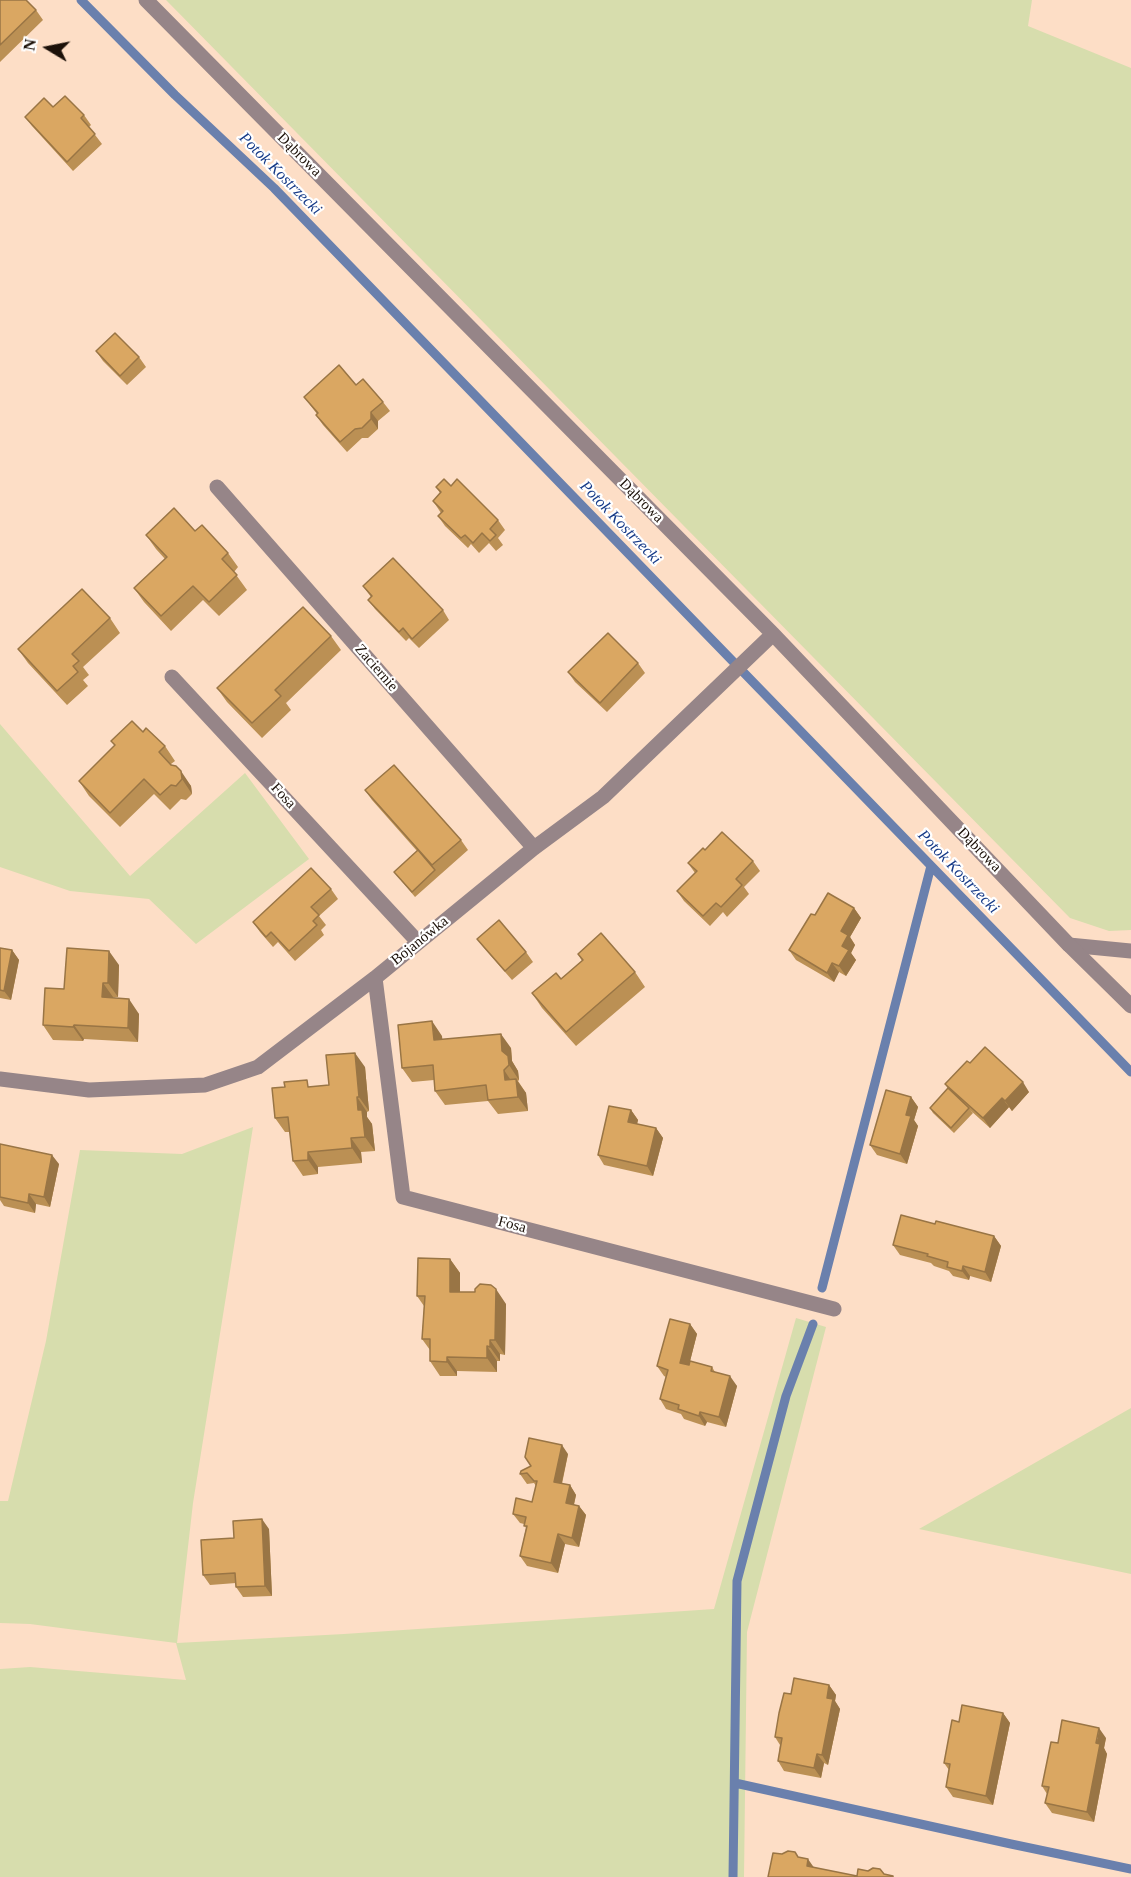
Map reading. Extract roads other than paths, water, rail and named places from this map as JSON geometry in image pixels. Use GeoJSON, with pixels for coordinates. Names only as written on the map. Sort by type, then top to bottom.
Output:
{"type":"FeatureCollection","features":[{"type":"Feature","properties":{"kind":"street","name":"Dąbrowa"},"geometry":{"type":"LineString","coordinates":[[146,0],[773,634],[1069,945],[1131,1006]]}},
{"type":"Feature","properties":{"kind":"street","name":"Zaciernie"},"geometry":{"type":"LineString","coordinates":[[217,488],[534,848]]}},
{"type":"Feature","properties":{"kind":"street","name":"Bojanówka"},"geometry":{"type":"LineString","coordinates":[[0,1079],[89,1090],[205,1085],[258,1067],[375,978],[534,848],[603,796],[773,634]]}},
{"type":"Feature","properties":{"kind":"street","name":"Fosa"},"geometry":{"type":"LineString","coordinates":[[172,677],[418,942]]}},
{"type":"Feature","properties":{"kind":"street"},"geometry":{"type":"LineString","coordinates":[[1069,945],[1131,951]]}},
{"type":"Feature","properties":{"kind":"street","name":"Fosa"},"geometry":{"type":"LineString","coordinates":[[375,978],[403,1197],[834,1309]]}},
{"type":"Feature","properties":{"kind":"waterway","name":"Potok Kostrzecki"},"geometry":{"type":"LineString","coordinates":[[81,0],[175,95],[274,188],[1131,1072]]}},
{"type":"Feature","properties":{"kind":"waterway"},"geometry":{"type":"LineString","coordinates":[[822,1288],[931,866]]}},
{"type":"Feature","properties":{"kind":"waterway"},"geometry":{"type":"LineString","coordinates":[[733,1877],[737,1581],[786,1396],[813,1324]]}},
{"type":"Feature","properties":{"kind":"waterway"},"geometry":{"type":"LineString","coordinates":[[735,1783],[1131,1869]]}}]}
